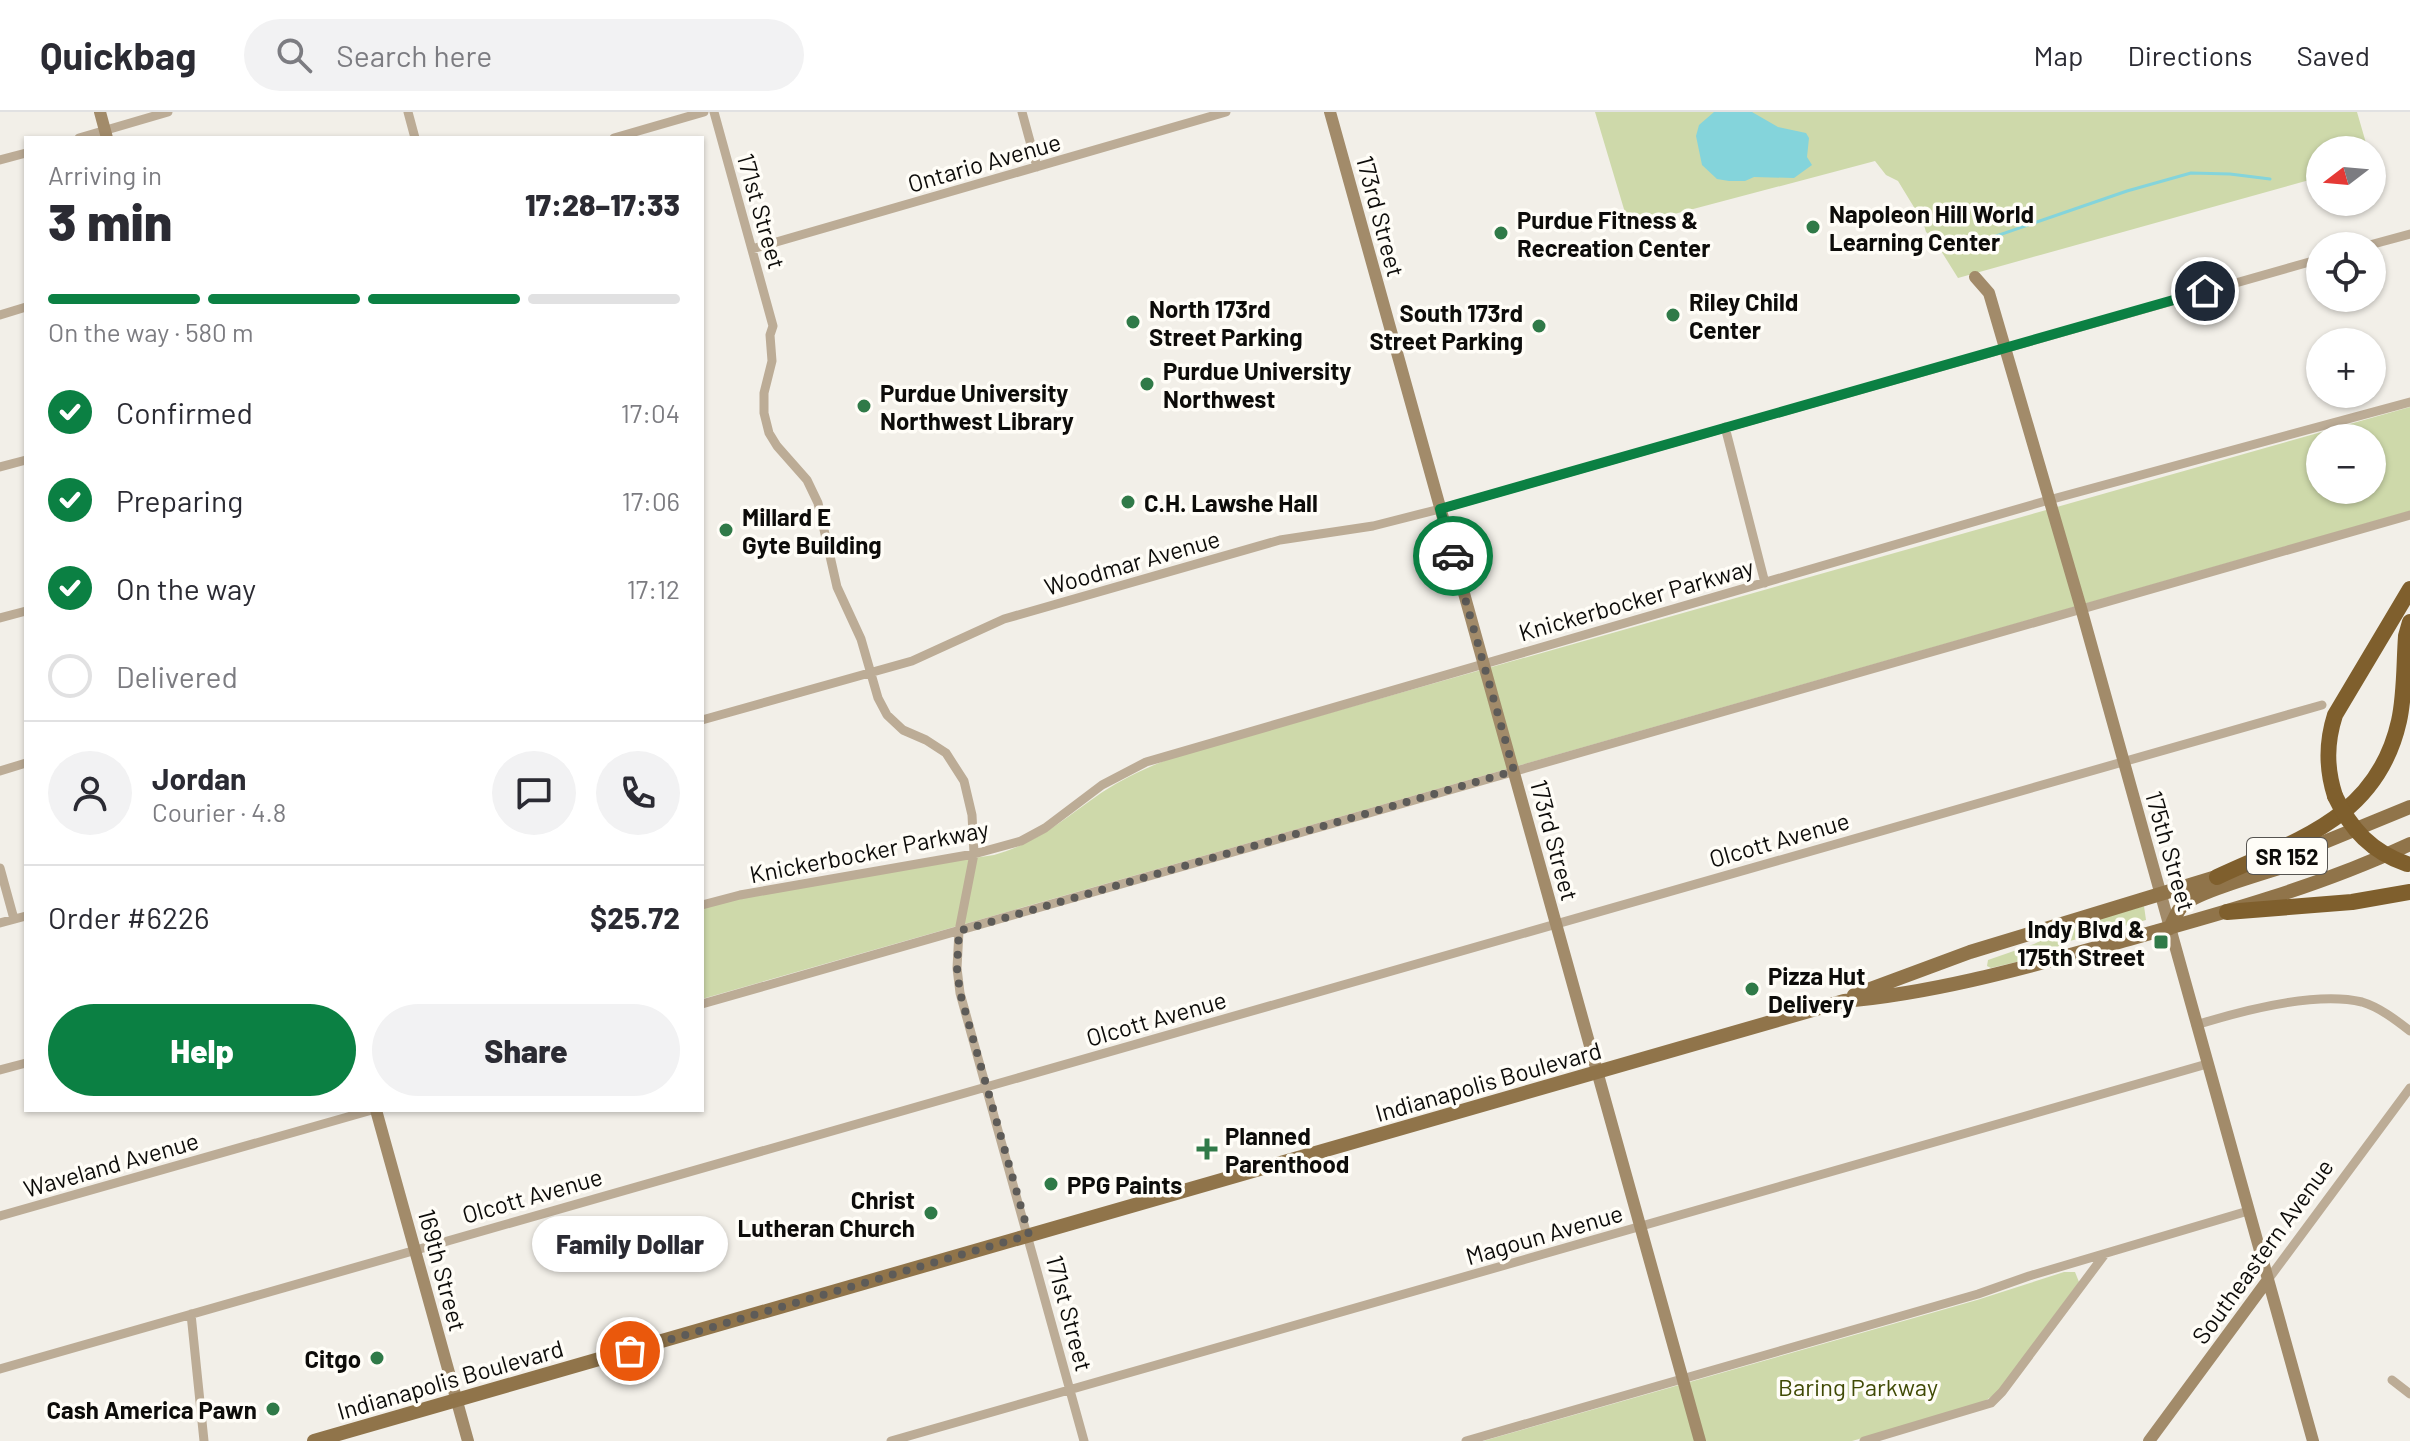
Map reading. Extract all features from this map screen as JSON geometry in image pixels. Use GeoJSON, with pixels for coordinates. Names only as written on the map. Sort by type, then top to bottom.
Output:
{"type":"FeatureCollection","features":[{"type":"Feature","properties":{"kind":"highway"},"geometry":{"type":"LineString","coordinates":[[2409,864],[2393,859],[2365,841],[2347,819],[2335,796],[2328,766],[2335,715],[2410,589]]}},
{"type":"Feature","properties":{"kind":"highway"},"geometry":{"type":"LineString","coordinates":[[2217,877],[2323,829],[2342,815],[2377,774],[2395,739],[2400,718],[2406,636],[2410,622]]}},
{"type":"Feature","properties":{"kind":"highway"},"geometry":{"type":"LineString","coordinates":[[2227,912],[2352,902],[2410,892]]}},
{"type":"Feature","properties":{"kind":"main road","name":"Indianapolis Boulevard"},"geometry":{"type":"LineString","coordinates":[[314,1441],[1844,1001],[1970,952],[2305,850],[2410,807]]}},
{"type":"Feature","properties":{"kind":"main road"},"geometry":{"type":"LineString","coordinates":[[2170,928],[2182,906],[2205,893],[2289,867],[2330,849],[2390,816]]}},
{"type":"Feature","properties":{"kind":"main road","name":"Indianapolis Boulevard"},"geometry":{"type":"LineString","coordinates":[[1844,1001],[1977,979],[2170,928],[2227,912],[2410,844]]}},
{"type":"Feature","properties":{"kind":"main road"},"geometry":{"type":"LineString","coordinates":[[1970,952],[1977,979]]}},
{"type":"Feature","properties":{"kind":"main road"},"geometry":{"type":"LineString","coordinates":[[1919,970],[1925,990]]}},
{"type":"Feature","properties":{"kind":"street"},"geometry":{"type":"LineString","coordinates":[[100,112],[106,134],[168,112]]}},
{"type":"Feature","properties":{"kind":"street"},"geometry":{"type":"LineString","coordinates":[[408,112],[414,136]]}},
{"type":"Feature","properties":{"kind":"street"},"geometry":{"type":"LineString","coordinates":[[621,136],[704,112]]}},
{"type":"Feature","properties":{"kind":"street","name":"171st Street"},"geometry":{"type":"LineString","coordinates":[[714,112],[772,321],[772,361],[764,393],[764,413],[769,433],[807,480],[818,503],[837,587],[858,631],[878,698],[887,715],[903,730],[946,753],[964,781],[972,815],[974,854],[959,931],[957,968],[960,993],[1084,1441]]}},
{"type":"Feature","properties":{"kind":"street"},"geometry":{"type":"LineString","coordinates":[[1022,112],[1037,167]]}},
{"type":"Feature","properties":{"kind":"street","name":"Ontario Avenue"},"geometry":{"type":"LineString","coordinates":[[752,249],[1226,112]]}},
{"type":"Feature","properties":{"kind":"street","name":"173rd Street"},"geometry":{"type":"LineString","coordinates":[[1330,112],[1700,1441]]}},
{"type":"Feature","properties":{"kind":"street"},"geometry":{"type":"LineString","coordinates":[[0,160],[24,154]]}},
{"type":"Feature","properties":{"kind":"street"},"geometry":{"type":"LineString","coordinates":[[2386,241],[2410,234]]}},
{"type":"Feature","properties":{"kind":"street","name":"Woodmar Avenue"},"geometry":{"type":"LineString","coordinates":[[704,719],[931,654],[1004,619],[1280,540],[1373,526],[1440,509],[2306,263]]}},
{"type":"Feature","properties":{"kind":"street","name":"175th Street"},"geometry":{"type":"LineString","coordinates":[[1975,277],[1989,293],[2081,608],[2313,1441]]}},
{"type":"Feature","properties":{"kind":"street"},"geometry":{"type":"LineString","coordinates":[[0,315],[24,308]]}},
{"type":"Feature","properties":{"kind":"street","name":"Knickerbocker Parkway"},"geometry":{"type":"LineString","coordinates":[[704,904],[740,895],[974,854],[1021,841],[1045,828],[1102,785],[1146,762],[2049,500],[2410,402]]}},
{"type":"Feature","properties":{"kind":"street"},"geometry":{"type":"LineString","coordinates":[[1725,427],[1765,583]]}},
{"type":"Feature","properties":{"kind":"street"},"geometry":{"type":"LineString","coordinates":[[0,467],[24,461]]}},
{"type":"Feature","properties":{"kind":"street"},"geometry":{"type":"LineString","coordinates":[[704,1003],[2410,515]]}},
{"type":"Feature","properties":{"kind":"street"},"geometry":{"type":"LineString","coordinates":[[0,618],[24,612]]}},
{"type":"Feature","properties":{"kind":"street","name":"Olcott Avenue"},"geometry":{"type":"LineString","coordinates":[[0,1369],[2322,705]]}},
{"type":"Feature","properties":{"kind":"street"},"geometry":{"type":"LineString","coordinates":[[0,771],[24,764]]}},
{"type":"Feature","properties":{"kind":"street"},"geometry":{"type":"LineString","coordinates":[[0,868],[14,919]]}},
{"type":"Feature","properties":{"kind":"street"},"geometry":{"type":"LineString","coordinates":[[0,923],[24,916]]}},
{"type":"Feature","properties":{"kind":"street"},"geometry":{"type":"LineString","coordinates":[[2196,1025],[2243,1011],[2332,1000],[2364,1003],[2410,1031]]}},
{"type":"Feature","properties":{"kind":"street"},"geometry":{"type":"LineString","coordinates":[[0,1070],[24,1064]]}},
{"type":"Feature","properties":{"kind":"street","name":"Magoun Avenue"},"geometry":{"type":"LineString","coordinates":[[891,1441],[2207,1064]]}},
{"type":"Feature","properties":{"kind":"street","name":"Southeastern Avenue"},"geometry":{"type":"LineString","coordinates":[[2149,1441],[2410,1088]]}},
{"type":"Feature","properties":{"kind":"street","name":"Waveland Avenue"},"geometry":{"type":"LineString","coordinates":[[0,1216],[367,1112]]}},
{"type":"Feature","properties":{"kind":"street","name":"169th Street"},"geometry":{"type":"LineString","coordinates":[[375,1112],[468,1441]]}},
{"type":"Feature","properties":{"kind":"street"},"geometry":{"type":"LineString","coordinates":[[1466,1441],[1978,1294],[2248,1211]]}},
{"type":"Feature","properties":{"kind":"street"},"geometry":{"type":"LineString","coordinates":[[1864,1441],[1991,1403],[2106,1253]]}},
{"type":"Feature","properties":{"kind":"street"},"geometry":{"type":"LineString","coordinates":[[191,1314],[204,1441]]}},
{"type":"Feature","properties":{"kind":"street"},"geometry":{"type":"LineString","coordinates":[[2392,1380],[2410,1394]]}},
{"type":"Feature","properties":{"kind":"green space"},"geometry":{"type":"Polygon","coordinates":[[[1595,112],[2357,112],[2364,136],[2306,136],[2306,181],[1958,278],[1926,232],[1898,181],[1886,175],[1875,161],[1629,226],[1595,112]]]}},
{"type":"Feature","properties":{"kind":"green space"},"geometry":{"type":"Polygon","coordinates":[[[2410,407],[2410,511],[704,998],[704,907],[762,890],[994,855],[1038,836],[1110,788],[1174,757],[2306,436],[2306,504],[2386,504],[2386,424],[2350,424],[2410,407]]]}},
{"type":"Feature","properties":{"kind":"green space"},"geometry":{"type":"Polygon","coordinates":[[[2144,906],[2146,920],[2070,941],[2029,959],[1991,968],[1987,966],[1988,960],[2034,944],[2067,928],[2144,906]]]}},
{"type":"Feature","properties":{"kind":"green space","name":"Baring Parkway"},"geometry":{"type":"Polygon","coordinates":[[[2064,1272],[2075,1272],[2079,1282],[1997,1393],[1980,1404],[1852,1441],[1483,1441],[1977,1300],[2064,1272]]]}},
{"type":"Feature","properties":{"kind":"water"},"geometry":{"type":"Polygon","coordinates":[[[1714,112],[1752,112],[1778,127],[1806,133],[1809,138],[1807,157],[1812,165],[1794,178],[1717,179],[1702,165],[1696,136],[1699,125],[1714,112]]]}},
{"type":"Feature","properties":{"kind":"waterway"},"geometry":{"type":"LineString","coordinates":[[1967,246],[2127,191],[2191,173],[2270,179]]}},
{"type":"Feature","properties":{"kind":"way so far"},"geometry":{"type":"LineString","coordinates":[[630,1351],[1029,1235],[960,993],[957,968],[959,931],[1514,771],[1453,556]]}},
{"type":"Feature","properties":{"kind":"place","name":"Napoleon Hill World Learning Center"},"geometry":{"type":"Point","coordinates":[1813,227]}},
{"type":"Feature","properties":{"kind":"place","name":"Purdue Fitness & Recreation Center"},"geometry":{"type":"Point","coordinates":[1501,233]}},
{"type":"Feature","properties":{"kind":"place","name":"Riley Child Center"},"geometry":{"type":"Point","coordinates":[1673,315]}},
{"type":"Feature","properties":{"kind":"place","name":"North 173rd Street Parking"},"geometry":{"type":"Point","coordinates":[1133,322]}},
{"type":"Feature","properties":{"kind":"place","name":"South 173rd Street Parking"},"geometry":{"type":"Point","coordinates":[1539,326]}},
{"type":"Feature","properties":{"kind":"place","name":"Purdue University Northwest"},"geometry":{"type":"Point","coordinates":[1147,384]}},
{"type":"Feature","properties":{"kind":"place","name":"Purdue University Northwest Library"},"geometry":{"type":"Point","coordinates":[864,406]}},
{"type":"Feature","properties":{"kind":"place","name":"C.H. Lawshe Hall"},"geometry":{"type":"Point","coordinates":[1128,502]}},
{"type":"Feature","properties":{"kind":"place","name":"Millard E Gyte Building"},"geometry":{"type":"Point","coordinates":[726,530]}},
{"type":"Feature","properties":{"kind":"place","name":"Indy Blvd & 175th Street"},"geometry":{"type":"Point","coordinates":[2161,942]}},
{"type":"Feature","properties":{"kind":"place","name":"Pizza Hut Delivery"},"geometry":{"type":"Point","coordinates":[1752,989]}},
{"type":"Feature","properties":{"kind":"place","name":"Planned Parenthood"},"geometry":{"type":"Point","coordinates":[1207,1149]}},
{"type":"Feature","properties":{"kind":"place","name":"PPG Paints"},"geometry":{"type":"Point","coordinates":[1051,1184]}},
{"type":"Feature","properties":{"kind":"place","name":"Christ Lutheran Church"},"geometry":{"type":"Point","coordinates":[931,1213]}},
{"type":"Feature","properties":{"kind":"place","name":"Family Dollar"},"geometry":{"type":"Point","coordinates":[630,1351]}},
{"type":"Feature","properties":{"kind":"place","name":"Citgo"},"geometry":{"type":"Point","coordinates":[377,1358]}},
{"type":"Feature","properties":{"kind":"place","name":"Cash America Pawn"},"geometry":{"type":"Point","coordinates":[273,1409]}},
{"type":"Feature","properties":{"kind":"route"},"geometry":{"type":"LineString","coordinates":[[1453,556],[1440,509],[2205,291]]}}]}
